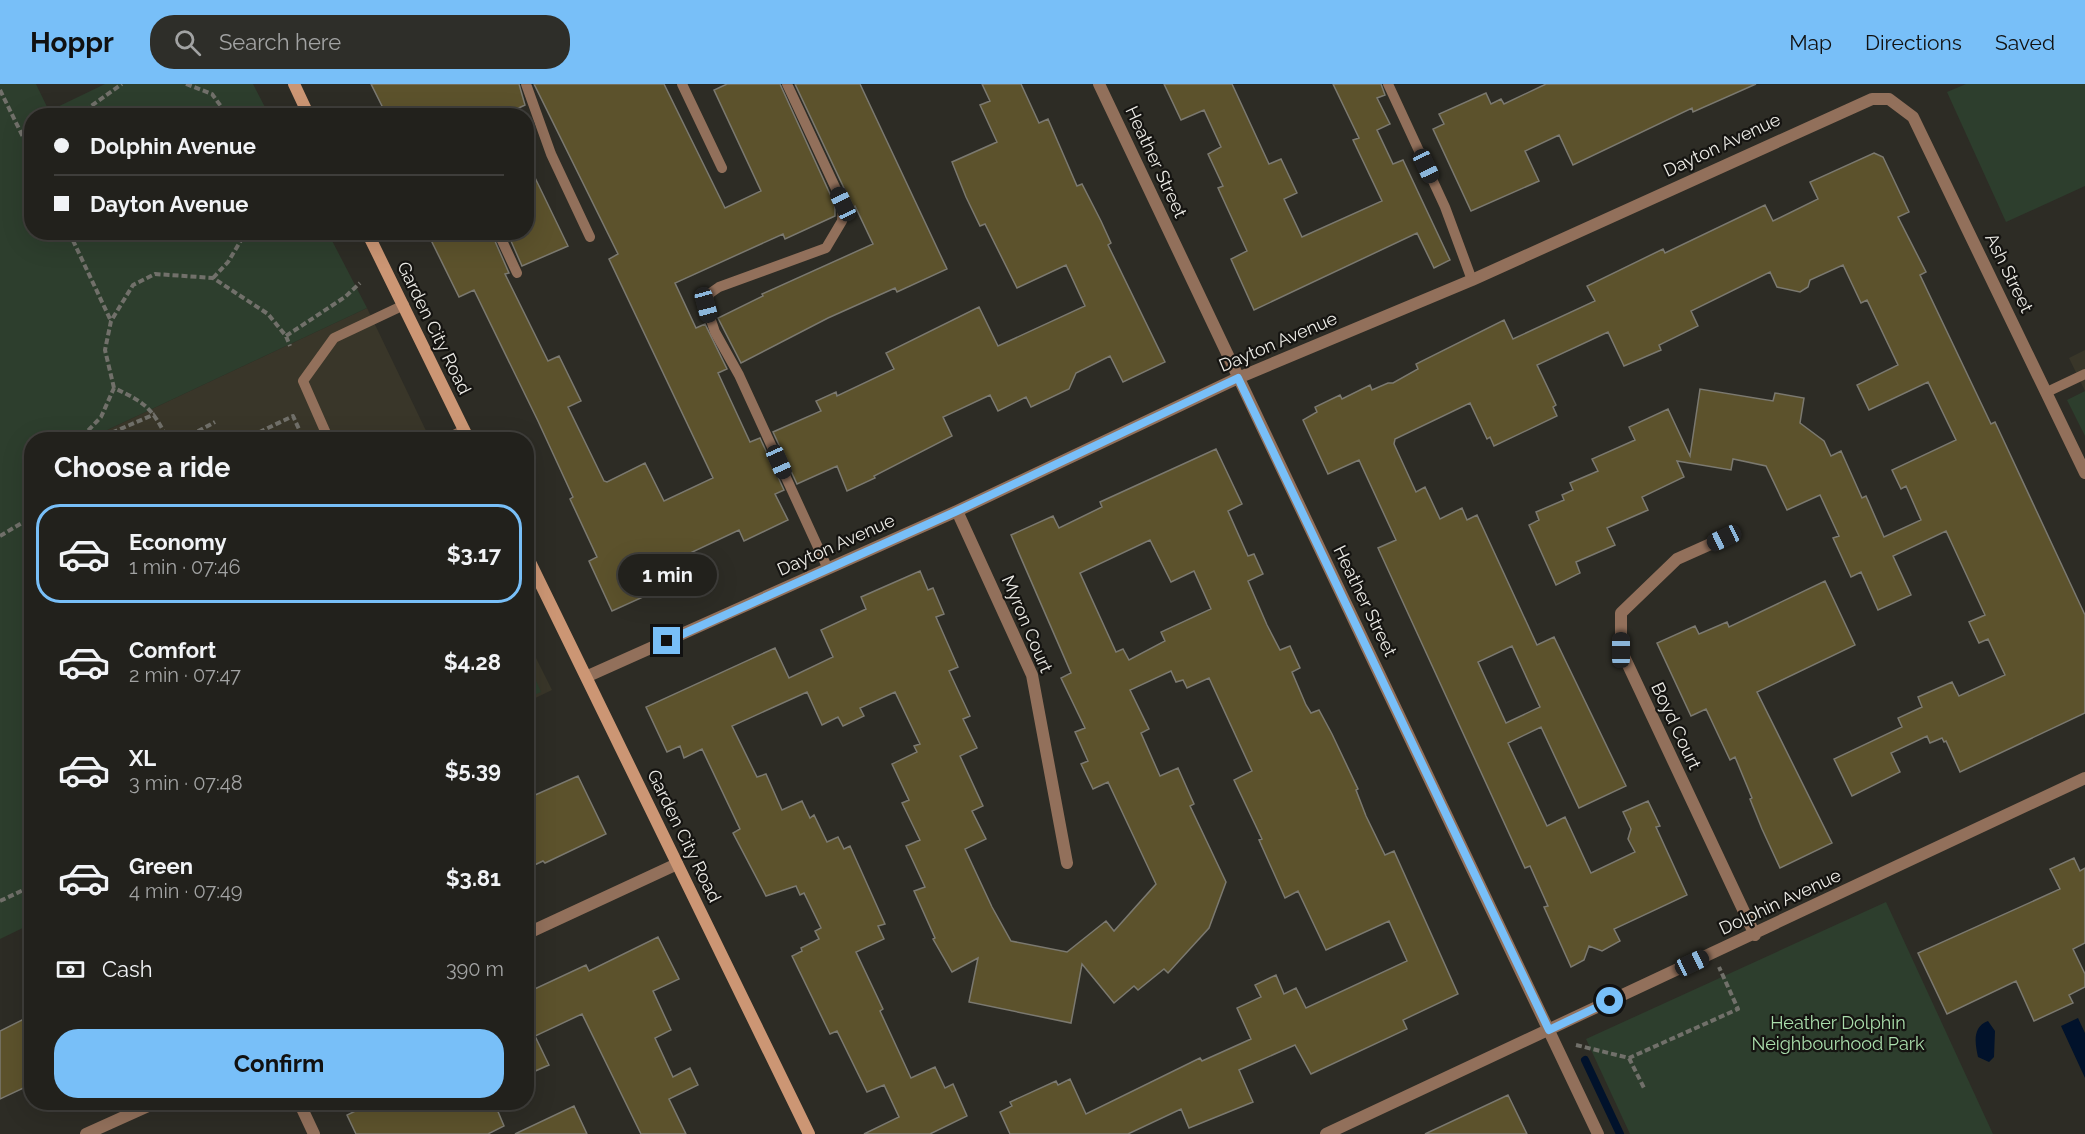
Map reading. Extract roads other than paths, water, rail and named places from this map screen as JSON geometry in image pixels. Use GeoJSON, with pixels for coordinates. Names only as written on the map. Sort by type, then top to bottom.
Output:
{"type":"FeatureCollection","features":[{"type":"Feature","properties":{"kind":"street"},"geometry":{"type":"LineString","coordinates":[[294,84],[305,108]]}},
{"type":"Feature","properties":{"kind":"street","name":"Heather Street"},"geometry":{"type":"LineString","coordinates":[[1099,84],[1598,1134]]}},
{"type":"Feature","properties":{"kind":"street","name":"Dayton Avenue"},"geometry":{"type":"LineString","coordinates":[[588,676],[957,511],[1238,378],[1472,280],[1856,104],[1872,99],[1889,99]]}},
{"type":"Feature","properties":{"kind":"street","name":"Ash Street"},"geometry":{"type":"LineString","coordinates":[[1889,99],[1913,117],[2085,472]]}},
{"type":"Feature","properties":{"kind":"street","name":"Garden City Road"},"geometry":{"type":"LineString","coordinates":[[371,240],[466,432]]}},
{"type":"Feature","properties":{"kind":"street","name":"Myron Court"},"geometry":{"type":"LineString","coordinates":[[957,511],[1032,675],[1067,862]]}},
{"type":"Feature","properties":{"kind":"street","name":"Boyd Court"},"geometry":{"type":"LineString","coordinates":[[1724,538],[1677,559],[1621,613],[1621,650],[1755,935]]}},
{"type":"Feature","properties":{"kind":"street","name":"Garden City Road"},"geometry":{"type":"LineString","coordinates":[[534,570],[588,676],[809,1134]]}},
{"type":"Feature","properties":{"kind":"street","name":"Dolphin Avenue"},"geometry":{"type":"LineString","coordinates":[[1326,1134],[1755,935],[2085,778]]}},
{"type":"Feature","properties":{"kind":"street"},"geometry":{"type":"LineString","coordinates":[[534,930],[677,864]]}},
{"type":"Feature","properties":{"kind":"street"},"geometry":{"type":"LineString","coordinates":[[86,1134],[139,1110]]}},
{"type":"Feature","properties":{"kind":"street"},"geometry":{"type":"LineString","coordinates":[[303,1110],[314,1134]]}},
{"type":"Feature","properties":{"kind":"lane"},"geometry":{"type":"LineString","coordinates":[[526,84],[551,154],[590,237]]}},
{"type":"Feature","properties":{"kind":"lane"},"geometry":{"type":"LineString","coordinates":[[682,84],[722,168]]}},
{"type":"Feature","properties":{"kind":"lane"},"geometry":{"type":"LineString","coordinates":[[787,84],[843,204],[842,221],[826,248],[718,287],[710,294],[706,305],[715,333],[739,375],[828,569]]}},
{"type":"Feature","properties":{"kind":"lane"},"geometry":{"type":"LineString","coordinates":[[1388,84],[1445,207],[1472,280]]}},
{"type":"Feature","properties":{"kind":"lane"},"geometry":{"type":"LineString","coordinates":[[534,121],[538,119]]}},
{"type":"Feature","properties":{"kind":"lane"},"geometry":{"type":"LineString","coordinates":[[502,240],[517,273]]}},
{"type":"Feature","properties":{"kind":"lane"},"geometry":{"type":"LineString","coordinates":[[325,432],[303,381],[334,338],[404,305]]}},
{"type":"Feature","properties":{"kind":"lane"},"geometry":{"type":"LineString","coordinates":[[2047,392],[2085,374]]}},
{"type":"Feature","properties":{"kind":"water"},"geometry":{"type":"Polygon","coordinates":[[[2078,1018],[2085,1033],[2085,1078],[2061,1026],[2078,1018]]]}},
{"type":"Feature","properties":{"kind":"water"},"geometry":{"type":"Polygon","coordinates":[[[1988,1021],[1995,1031],[1994,1057],[1989,1062],[1978,1057],[1976,1041],[1979,1027],[1988,1021]]]}},
{"type":"Feature","properties":{"kind":"waterway"},"geometry":{"type":"LineString","coordinates":[[1585,1060],[1620,1134]]}},
{"type":"Feature","properties":{"kind":"park label","name":"Heather Dolphin Neighbourhood Park"},"geometry":{"type":"Point","coordinates":[1838,1033]}}]}
